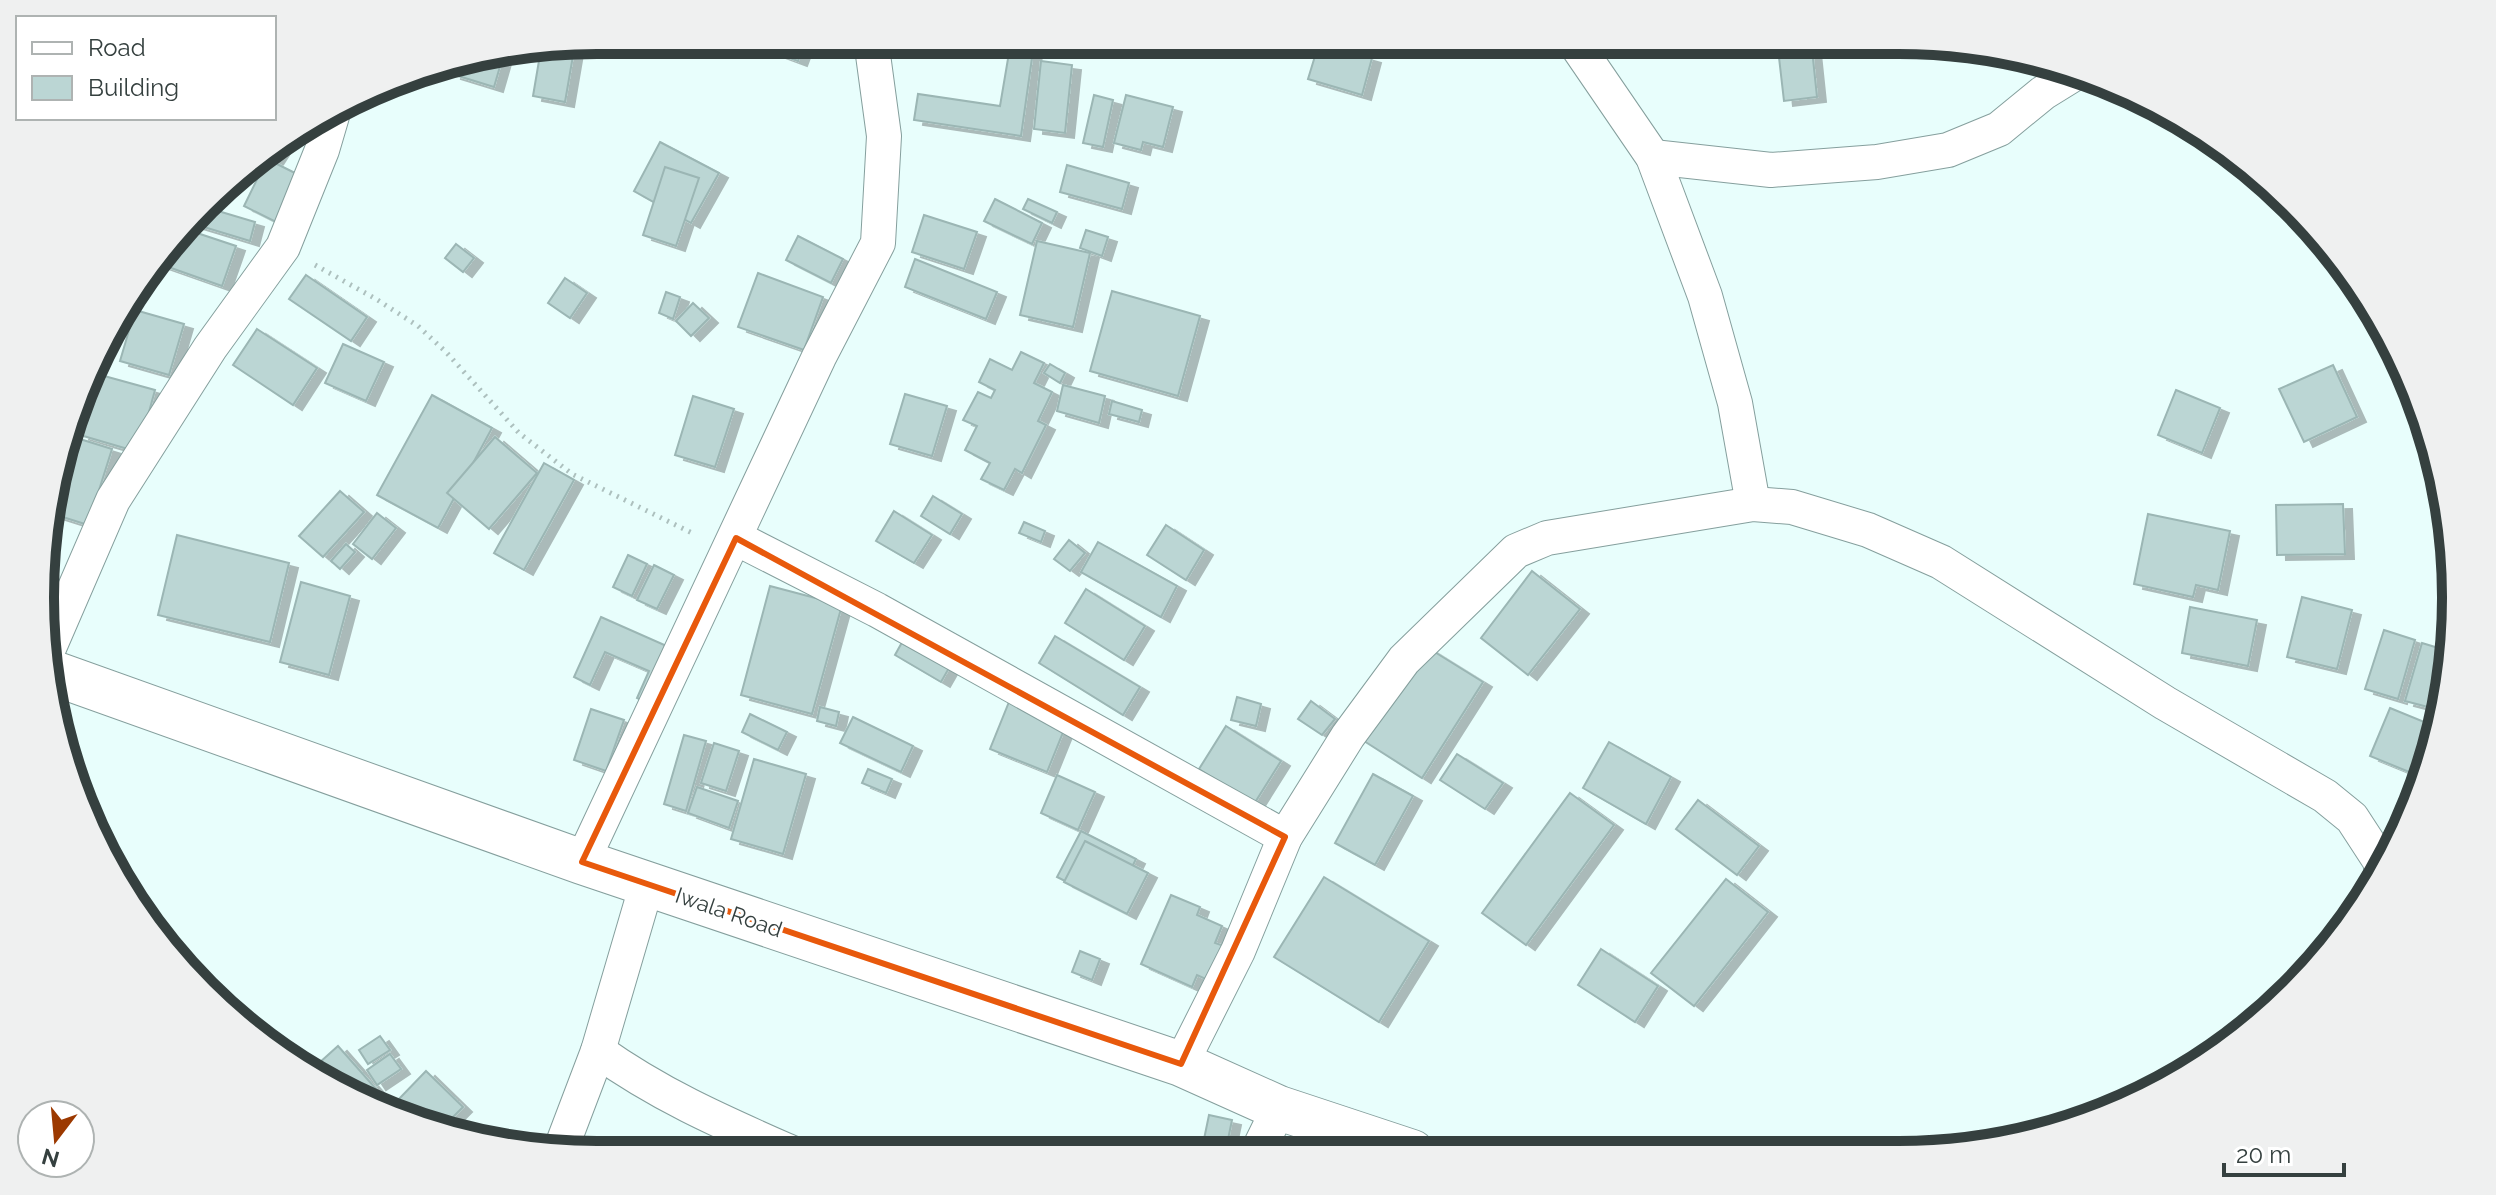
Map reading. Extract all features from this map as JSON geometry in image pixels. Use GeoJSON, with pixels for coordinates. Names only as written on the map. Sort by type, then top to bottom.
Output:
{"type":"FeatureCollection","features":[{"type":"Feature","properties":{"kind":"street"},"geometry":{"type":"LineString","coordinates":[[582,862],[819,357],[878,243],[884,136],[873,54]]}},
{"type":"Feature","properties":{"kind":"street"},"geometry":{"type":"LineString","coordinates":[[1583,54],[1653,157],[1705,296],[1735,403],[1753,504]]}},
{"type":"Feature","properties":{"kind":"street"},"geometry":{"type":"LineString","coordinates":[[1653,157],[1771,170],[1877,162],[1948,150],[1999,129],[2064,80]]}},
{"type":"Feature","properties":{"kind":"street"},"geometry":{"type":"LineString","coordinates":[[55,634],[113,500],[210,348],[283,247],[329,125]]}},
{"type":"Feature","properties":{"kind":"street"},"geometry":{"type":"LineString","coordinates":[[1181,1064],[1238,951],[1285,837],[1348,736],[1404,660],[1516,551],[1547,538],[1753,504],[1792,507],[1868,530],[1941,562],[2165,703],[2325,796],[2352,818],[2376,855]]}},
{"type":"Feature","properties":{"kind":"street"},"geometry":{"type":"LineString","coordinates":[[736,538],[877,610],[1285,837]]}},
{"type":"Feature","properties":{"kind":"street","name":"Iwala Road"},"geometry":{"type":"LineString","coordinates":[[60,675],[582,862],[1181,1064],[1279,1108],[1379,1141]]}},
{"type":"Feature","properties":{"kind":"street"},"geometry":{"type":"LineString","coordinates":[[564,1140],[598,1051],[647,884]]}},
{"type":"Feature","properties":{"kind":"street"},"geometry":{"type":"LineString","coordinates":[[598,1051],[636,1078],[689,1107],[765,1141]]}},
{"type":"Feature","properties":{"kind":"street"},"geometry":{"type":"LineString","coordinates":[[1263,1141],[1279,1108]]}},
{"type":"Feature","properties":{"kind":"path"},"geometry":{"type":"LineString","coordinates":[[283,247],[418,326],[446,352],[519,433],[572,474],[690,533],[736,538]]}},
{"type":"Feature","properties":{"kind":"highlighted area"},"geometry":{"type":"Polygon","coordinates":[[[736,538],[1285,837],[1181,1064],[582,862],[736,538]]]}},
{"type":"Feature","properties":{"kind":"building"},"geometry":{"type":"Polygon","coordinates":[[[779,54],[801,54],[798,61],[779,54]]]}},
{"type":"Feature","properties":{"kind":"building"},"geometry":{"type":"Polygon","coordinates":[[[1009,54],[1033,54],[1021,136],[914,120],[918,94],[1000,106],[1009,54]]]}},
{"type":"Feature","properties":{"kind":"building"},"geometry":{"type":"Polygon","coordinates":[[[1316,54],[1358,54],[1372,58],[1362,95],[1308,79],[1316,54]]]}},
{"type":"Feature","properties":{"kind":"building"},"geometry":{"type":"Polygon","coordinates":[[[1779,54],[1812,54],[1817,97],[1784,101],[1779,54]]]}},
{"type":"Feature","properties":{"kind":"building"},"geometry":{"type":"Polygon","coordinates":[[[573,55],[565,102],[533,96],[540,58],[573,55]]]}},
{"type":"Feature","properties":{"kind":"building"},"geometry":{"type":"Polygon","coordinates":[[[1041,61],[1072,65],[1065,133],[1034,129],[1041,61]]]}},
{"type":"Feature","properties":{"kind":"building"},"geometry":{"type":"Polygon","coordinates":[[[501,63],[494,87],[453,74],[501,63]]]}},
{"type":"Feature","properties":{"kind":"building"},"geometry":{"type":"Polygon","coordinates":[[[1094,95],[1113,100],[1103,147],[1083,143],[1094,95]]]}},
{"type":"Feature","properties":{"kind":"building"},"geometry":{"type":"Polygon","coordinates":[[[1126,95],[1173,107],[1163,147],[1143,142],[1141,150],[1114,143],[1126,95]]]}},
{"type":"Feature","properties":{"kind":"building"},"geometry":{"type":"Polygon","coordinates":[[[660,142],[719,173],[691,223],[634,191],[660,142]]]}},
{"type":"Feature","properties":{"kind":"building"},"geometry":{"type":"Polygon","coordinates":[[[273,162],[301,176],[278,223],[244,206],[261,171],[273,162]]]}},
{"type":"Feature","properties":{"kind":"building"},"geometry":{"type":"Polygon","coordinates":[[[1067,165],[1129,183],[1122,209],[1060,192],[1067,165]]]}},
{"type":"Feature","properties":{"kind":"building"},"geometry":{"type":"Polygon","coordinates":[[[665,167],[699,178],[676,246],[643,235],[665,167]]]}},
{"type":"Feature","properties":{"kind":"building"},"geometry":{"type":"Polygon","coordinates":[[[995,199],[1042,223],[1032,244],[984,221],[995,199]]]}},
{"type":"Feature","properties":{"kind":"building"},"geometry":{"type":"Polygon","coordinates":[[[1028,199],[1057,212],[1052,223],[1023,209],[1028,199]]]}},
{"type":"Feature","properties":{"kind":"building"},"geometry":{"type":"Polygon","coordinates":[[[216,210],[255,222],[250,241],[201,226],[216,210]]]}},
{"type":"Feature","properties":{"kind":"building"},"geometry":{"type":"Polygon","coordinates":[[[924,215],[977,232],[964,269],[912,252],[924,215]]]}},
{"type":"Feature","properties":{"kind":"building"},"geometry":{"type":"Polygon","coordinates":[[[1086,230],[1108,237],[1102,256],[1080,248],[1086,230]]]}},
{"type":"Feature","properties":{"kind":"building"},"geometry":{"type":"Polygon","coordinates":[[[195,232],[236,246],[222,286],[167,266],[195,232]]]}},
{"type":"Feature","properties":{"kind":"building"},"geometry":{"type":"Polygon","coordinates":[[[798,236],[843,259],[831,283],[786,260],[798,236]]]}},
{"type":"Feature","properties":{"kind":"building"},"geometry":{"type":"Polygon","coordinates":[[[1037,241],[1090,253],[1073,327],[1020,315],[1037,241]]]}},
{"type":"Feature","properties":{"kind":"building"},"geometry":{"type":"Polygon","coordinates":[[[456,244],[474,258],[463,272],[445,258],[456,244]]]}},
{"type":"Feature","properties":{"kind":"building"},"geometry":{"type":"Polygon","coordinates":[[[915,259],[997,292],[986,319],[905,287],[915,259]]]}},
{"type":"Feature","properties":{"kind":"building"},"geometry":{"type":"Polygon","coordinates":[[[758,273],[823,297],[804,350],[738,327],[758,273]]]}},
{"type":"Feature","properties":{"kind":"building"},"geometry":{"type":"Polygon","coordinates":[[[306,275],[367,317],[351,341],[289,299],[306,275]]]}},
{"type":"Feature","properties":{"kind":"building"},"geometry":{"type":"Polygon","coordinates":[[[565,278],[587,293],[570,318],[548,303],[565,278]]]}},
{"type":"Feature","properties":{"kind":"building"},"geometry":{"type":"Polygon","coordinates":[[[1112,291],[1200,316],[1178,396],[1090,371],[1112,291]]]}},
{"type":"Feature","properties":{"kind":"building"},"geometry":{"type":"Polygon","coordinates":[[[666,292],[680,297],[673,319],[659,313],[666,292]]]}},
{"type":"Feature","properties":{"kind":"building"},"geometry":{"type":"Polygon","coordinates":[[[693,303],[709,318],[691,336],[676,321],[693,303]]]}},
{"type":"Feature","properties":{"kind":"building"},"geometry":{"type":"Polygon","coordinates":[[[137,311],[184,324],[169,375],[120,361],[137,311]]]}},
{"type":"Feature","properties":{"kind":"building"},"geometry":{"type":"Polygon","coordinates":[[[257,329],[317,368],[293,405],[233,365],[257,329]]]}},
{"type":"Feature","properties":{"kind":"building"},"geometry":{"type":"Polygon","coordinates":[[[343,344],[384,362],[366,401],[325,383],[343,344]]]}},
{"type":"Feature","properties":{"kind":"building"},"geometry":{"type":"Polygon","coordinates":[[[1021,352],[1044,363],[1034,383],[1052,392],[1038,421],[1046,425],[1022,473],[1015,469],[1004,490],[981,479],[990,463],[965,450],[977,426],[963,420],[978,392],[991,398],[995,390],[979,382],[990,359],[1012,370],[1021,352]]]}},
{"type":"Feature","properties":{"kind":"building"},"geometry":{"type":"Polygon","coordinates":[[[1050,364],[1065,373],[1060,383],[1044,373],[1050,364]]]}},
{"type":"Feature","properties":{"kind":"building"},"geometry":{"type":"Polygon","coordinates":[[[2333,365],[2357,417],[2304,442],[2279,389],[2333,365]]]}},
{"type":"Feature","properties":{"kind":"building"},"geometry":{"type":"Polygon","coordinates":[[[102,375],[155,390],[138,452],[80,435],[102,375]]]}},
{"type":"Feature","properties":{"kind":"building"},"geometry":{"type":"Polygon","coordinates":[[[1063,385],[1105,396],[1099,423],[1057,411],[1063,385]]]}},
{"type":"Feature","properties":{"kind":"building"},"geometry":{"type":"Polygon","coordinates":[[[2176,390],[2220,408],[2202,453],[2158,435],[2176,390]]]}},
{"type":"Feature","properties":{"kind":"building"},"geometry":{"type":"Polygon","coordinates":[[[905,394],[947,406],[932,456],[890,444],[905,394]]]}},
{"type":"Feature","properties":{"kind":"building"},"geometry":{"type":"Polygon","coordinates":[[[432,395],[492,428],[438,528],[377,495],[432,395]]]}},
{"type":"Feature","properties":{"kind":"building"},"geometry":{"type":"Polygon","coordinates":[[[693,396],[734,409],[715,467],[675,455],[693,396]]]}},
{"type":"Feature","properties":{"kind":"building"},"geometry":{"type":"Polygon","coordinates":[[[1112,401],[1142,410],[1139,422],[1109,414],[1112,401]]]}},
{"type":"Feature","properties":{"kind":"building"},"geometry":{"type":"Polygon","coordinates":[[[495,437],[537,473],[489,529],[447,493],[495,437]]]}},
{"type":"Feature","properties":{"kind":"building"},"geometry":{"type":"Polygon","coordinates":[[[78,439],[112,449],[88,525],[60,516],[78,439]]]}},
{"type":"Feature","properties":{"kind":"building"},"geometry":{"type":"Polygon","coordinates":[[[544,463],[574,480],[524,570],[494,553],[544,463]]]}},
{"type":"Feature","properties":{"kind":"building"},"geometry":{"type":"Polygon","coordinates":[[[340,491],[364,512],[323,557],[299,536],[340,491]]]}},
{"type":"Feature","properties":{"kind":"building"},"geometry":{"type":"Polygon","coordinates":[[[933,496],[962,514],[950,534],[921,516],[933,496]]]}},
{"type":"Feature","properties":{"kind":"building"},"geometry":{"type":"Polygon","coordinates":[[[2343,504],[2345,554],[2277,555],[2276,505],[2343,504]]]}},
{"type":"Feature","properties":{"kind":"building"},"geometry":{"type":"Polygon","coordinates":[[[894,511],[932,535],[914,563],[876,541],[894,511]]]}},
{"type":"Feature","properties":{"kind":"building"},"geometry":{"type":"Polygon","coordinates":[[[377,513],[396,528],[372,559],[353,544],[377,513]]]}},
{"type":"Feature","properties":{"kind":"building"},"geometry":{"type":"Polygon","coordinates":[[[2148,514],[2230,531],[2218,590],[2196,585],[2193,597],[2134,584],[2148,514]]]}},
{"type":"Feature","properties":{"kind":"building"},"geometry":{"type":"Polygon","coordinates":[[[1024,522],[1045,531],[1041,542],[1019,533],[1024,522]]]}},
{"type":"Feature","properties":{"kind":"building"},"geometry":{"type":"Polygon","coordinates":[[[1166,525],[1204,550],[1186,580],[1147,555],[1166,525]]]}},
{"type":"Feature","properties":{"kind":"building"},"geometry":{"type":"Polygon","coordinates":[[[177,535],[289,563],[270,642],[158,615],[177,535]]]}},
{"type":"Feature","properties":{"kind":"building"},"geometry":{"type":"Polygon","coordinates":[[[1069,540],[1085,553],[1070,571],[1054,559],[1069,540]]]}},
{"type":"Feature","properties":{"kind":"building"},"geometry":{"type":"Polygon","coordinates":[[[1098,542],[1177,586],[1161,617],[1081,572],[1098,542]]]}},
{"type":"Feature","properties":{"kind":"building"},"geometry":{"type":"Polygon","coordinates":[[[346,544],[355,552],[340,569],[331,561],[346,544]]]}},
{"type":"Feature","properties":{"kind":"building"},"geometry":{"type":"Polygon","coordinates":[[[628,555],[647,564],[632,596],[613,587],[628,555]]]}},
{"type":"Feature","properties":{"kind":"building"},"geometry":{"type":"Polygon","coordinates":[[[654,565],[674,575],[657,609],[637,600],[654,565]]]}},
{"type":"Feature","properties":{"kind":"building"},"geometry":{"type":"Polygon","coordinates":[[[1532,571],[1580,609],[1528,675],[1481,638],[1532,571]]]}},
{"type":"Feature","properties":{"kind":"building"},"geometry":{"type":"Polygon","coordinates":[[[301,582],[350,596],[329,675],[280,662],[301,582]]]}},
{"type":"Feature","properties":{"kind":"building"},"geometry":{"type":"Polygon","coordinates":[[[770,586],[842,605],[812,714],[741,695],[770,586]]]}},
{"type":"Feature","properties":{"kind":"building"},"geometry":{"type":"Polygon","coordinates":[[[1086,589],[1145,626],[1124,660],[1065,623],[1086,589]]]}},
{"type":"Feature","properties":{"kind":"building"},"geometry":{"type":"Polygon","coordinates":[[[2302,597],[2352,610],[2337,669],[2287,657],[2302,597]]]}},
{"type":"Feature","properties":{"kind":"building"},"geometry":{"type":"Polygon","coordinates":[[[2190,607],[2257,620],[2248,666],[2182,653],[2190,607]]]}},
{"type":"Feature","properties":{"kind":"building"},"geometry":{"type":"Polygon","coordinates":[[[601,617],[678,651],[654,706],[637,698],[649,671],[605,652],[590,685],[574,677],[601,617]]]}},
{"type":"Feature","properties":{"kind":"building"},"geometry":{"type":"Polygon","coordinates":[[[2384,630],[2415,640],[2398,699],[2365,689],[2384,630]]]}},
{"type":"Feature","properties":{"kind":"building"},"geometry":{"type":"Polygon","coordinates":[[[906,635],[953,661],[941,682],[895,655],[906,635]]]}},
{"type":"Feature","properties":{"kind":"building"},"geometry":{"type":"Polygon","coordinates":[[[1055,636],[1140,687],[1123,715],[1039,663],[1055,636]]]}},
{"type":"Feature","properties":{"kind":"building"},"geometry":{"type":"Polygon","coordinates":[[[2422,643],[2439,648],[2428,707],[2405,701],[2422,643]]]}},
{"type":"Feature","properties":{"kind":"building"},"geometry":{"type":"Polygon","coordinates":[[[1425,646],[1483,682],[1422,778],[1364,741],[1425,646]]]}},
{"type":"Feature","properties":{"kind":"building"},"geometry":{"type":"Polygon","coordinates":[[[1011,697],[1068,720],[1047,772],[990,749],[1011,697]]]}},
{"type":"Feature","properties":{"kind":"building"},"geometry":{"type":"Polygon","coordinates":[[[1237,697],[1261,704],[1256,726],[1231,720],[1237,697]]]}},
{"type":"Feature","properties":{"kind":"building"},"geometry":{"type":"Polygon","coordinates":[[[1311,701],[1335,719],[1322,735],[1298,719],[1311,701]]]}},
{"type":"Feature","properties":{"kind":"building"},"geometry":{"type":"Polygon","coordinates":[[[820,707],[839,712],[836,726],[817,721],[820,707]]]}},
{"type":"Feature","properties":{"kind":"building"},"geometry":{"type":"Polygon","coordinates":[[[2390,708],[2427,723],[2413,773],[2370,756],[2390,708]]]}},
{"type":"Feature","properties":{"kind":"building"},"geometry":{"type":"Polygon","coordinates":[[[591,709],[624,720],[606,771],[574,760],[591,709]]]}},
{"type":"Feature","properties":{"kind":"building"},"geometry":{"type":"Polygon","coordinates":[[[750,714],[787,732],[778,750],[742,732],[750,714]]]}},
{"type":"Feature","properties":{"kind":"building"},"geometry":{"type":"Polygon","coordinates":[[[853,717],[913,746],[901,772],[840,743],[853,717]]]}},
{"type":"Feature","properties":{"kind":"building"},"geometry":{"type":"Polygon","coordinates":[[[1226,726],[1281,761],[1254,804],[1199,769],[1226,726]]]}},
{"type":"Feature","properties":{"kind":"building"},"geometry":{"type":"Polygon","coordinates":[[[684,735],[706,741],[686,811],[664,804],[684,735]]]}},
{"type":"Feature","properties":{"kind":"building"},"geometry":{"type":"Polygon","coordinates":[[[1609,742],[1671,777],[1646,824],[1583,788],[1609,742]]]}},
{"type":"Feature","properties":{"kind":"building"},"geometry":{"type":"Polygon","coordinates":[[[714,743],[739,751],[726,791],[701,783],[714,743]]]}},
{"type":"Feature","properties":{"kind":"building"},"geometry":{"type":"Polygon","coordinates":[[[1457,754],[1503,783],[1485,809],[1440,780],[1457,754]]]}},
{"type":"Feature","properties":{"kind":"building"},"geometry":{"type":"Polygon","coordinates":[[[754,759],[806,774],[783,854],[731,839],[754,759]]]}},
{"type":"Feature","properties":{"kind":"building"},"geometry":{"type":"Polygon","coordinates":[[[868,769],[892,779],[886,793],[862,783],[868,769]]]}},
{"type":"Feature","properties":{"kind":"building"},"geometry":{"type":"Polygon","coordinates":[[[1373,774],[1413,796],[1375,865],[1335,843],[1373,774]]]}},
{"type":"Feature","properties":{"kind":"building"},"geometry":{"type":"Polygon","coordinates":[[[1057,775],[1095,792],[1078,830],[1041,813],[1057,775]]]}},
{"type":"Feature","properties":{"kind":"building"},"geometry":{"type":"Polygon","coordinates":[[[697,787],[738,801],[729,828],[688,813],[697,787]]]}},
{"type":"Feature","properties":{"kind":"building"},"geometry":{"type":"Polygon","coordinates":[[[1570,793],[1614,825],[1526,945],[1482,913],[1570,793]]]}},
{"type":"Feature","properties":{"kind":"building"},"geometry":{"type":"Polygon","coordinates":[[[1698,800],[1759,846],[1737,875],[1676,829],[1698,800]]]}},
{"type":"Feature","properties":{"kind":"building"},"geometry":{"type":"Polygon","coordinates":[[[1081,831],[1136,859],[1128,875],[1140,881],[1125,911],[1057,877],[1081,831]]]}},
{"type":"Feature","properties":{"kind":"building"},"geometry":{"type":"Polygon","coordinates":[[[1085,841],[1148,873],[1127,914],[1064,882],[1085,841]]]}},
{"type":"Feature","properties":{"kind":"building"},"geometry":{"type":"Polygon","coordinates":[[[1324,877],[1429,941],[1379,1022],[1274,957],[1324,877]]]}},
{"type":"Feature","properties":{"kind":"building"},"geometry":{"type":"Polygon","coordinates":[[[1726,879],[1768,912],[1694,1006],[1651,973],[1726,879]]]}},
{"type":"Feature","properties":{"kind":"building"},"geometry":{"type":"Polygon","coordinates":[[[1171,895],[1200,907],[1197,915],[1222,926],[1215,943],[1224,946],[1208,980],[1197,975],[1192,987],[1141,964],[1171,895]]]}},
{"type":"Feature","properties":{"kind":"building"},"geometry":{"type":"Polygon","coordinates":[[[1601,949],[1658,986],[1635,1022],[1578,985],[1601,949]]]}},
{"type":"Feature","properties":{"kind":"building"},"geometry":{"type":"Polygon","coordinates":[[[1080,951],[1100,959],[1092,980],[1072,972],[1080,951]]]}},
{"type":"Feature","properties":{"kind":"building"},"geometry":{"type":"Polygon","coordinates":[[[380,1036],[390,1050],[368,1064],[359,1050],[380,1036]]]}},
{"type":"Feature","properties":{"kind":"building"},"geometry":{"type":"Polygon","coordinates":[[[338,1046],[377,1090],[374,1093],[357,1085],[319,1063],[338,1046]]]}},
{"type":"Feature","properties":{"kind":"building"},"geometry":{"type":"Polygon","coordinates":[[[390,1054],[401,1069],[377,1085],[367,1070],[390,1054]]]}},
{"type":"Feature","properties":{"kind":"building"},"geometry":{"type":"Polygon","coordinates":[[[426,1071],[463,1107],[450,1120],[397,1101],[426,1071]]]}},
{"type":"Feature","properties":{"kind":"building"},"geometry":{"type":"Polygon","coordinates":[[[1209,1115],[1232,1120],[1228,1141],[1204,1141],[1209,1115]]]}}]}
